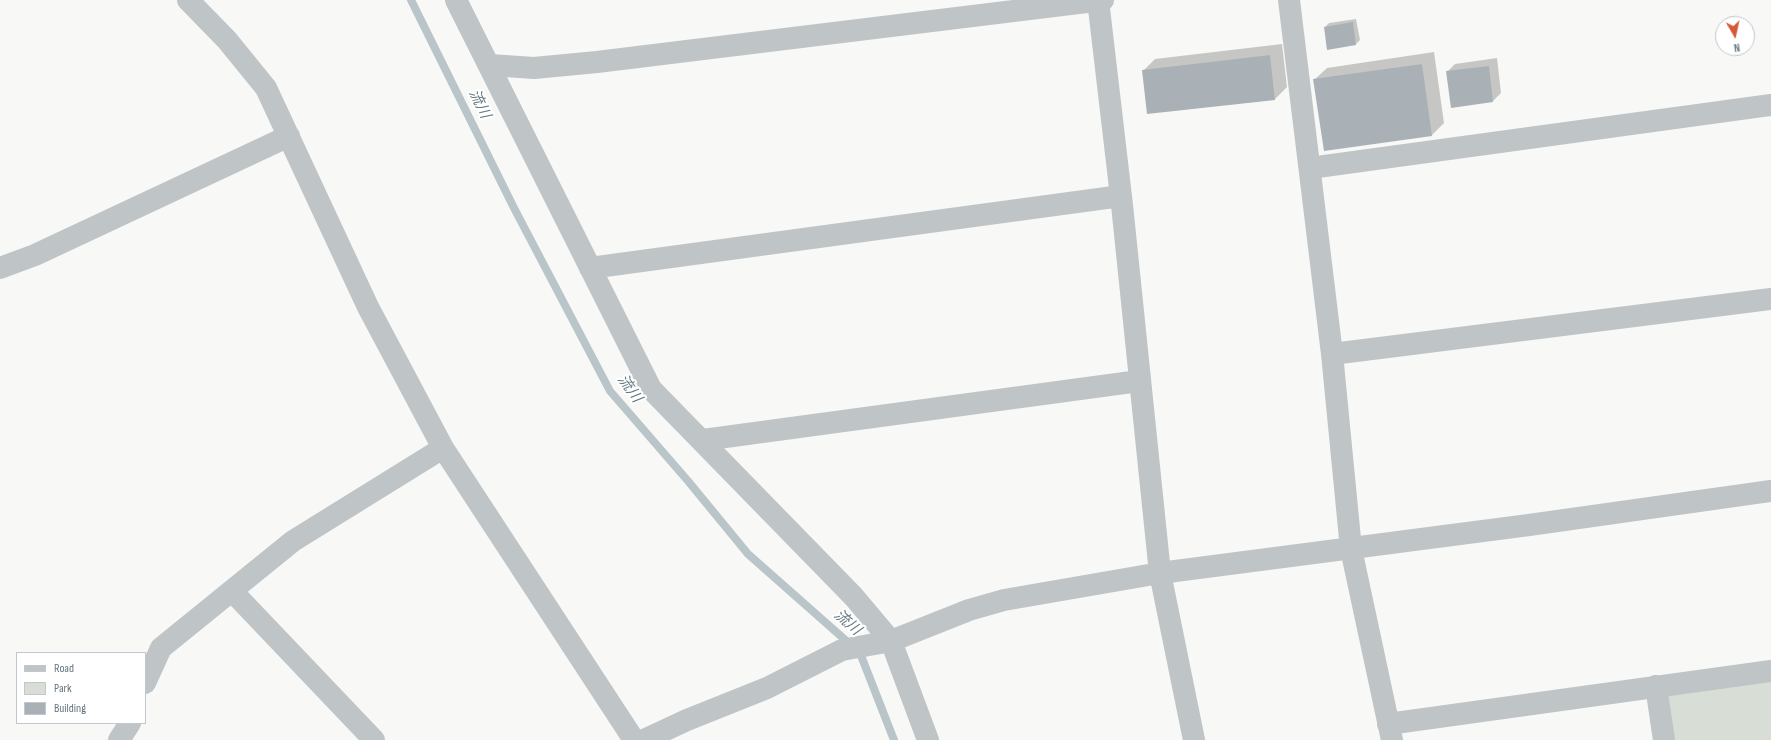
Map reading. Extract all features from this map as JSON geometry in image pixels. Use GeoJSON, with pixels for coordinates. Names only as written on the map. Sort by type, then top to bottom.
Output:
{"type":"FeatureCollection","features":[{"type":"Feature","properties":{"kind":"street"},"geometry":{"type":"LineString","coordinates":[[188,0],[227,40],[266,88],[368,307],[443,448],[634,740]]}},
{"type":"Feature","properties":{"kind":"street"},"geometry":{"type":"LineString","coordinates":[[456,0],[490,65],[651,389],[703,440],[854,597],[882,642],[928,740]]}},
{"type":"Feature","properties":{"kind":"street"},"geometry":{"type":"LineString","coordinates":[[490,65],[534,68],[597,62],[1100,0],[1160,573],[1194,740]]}},
{"type":"Feature","properties":{"kind":"street"},"geometry":{"type":"LineString","coordinates":[[1289,0],[1332,354],[1351,548],[1390,732],[1656,686],[1771,671]]}},
{"type":"Feature","properties":{"kind":"street"},"geometry":{"type":"LineString","coordinates":[[1310,168],[1771,105]]}},
{"type":"Feature","properties":{"kind":"street"},"geometry":{"type":"LineString","coordinates":[[0,268],[35,255],[289,136]]}},
{"type":"Feature","properties":{"kind":"street"},"geometry":{"type":"LineString","coordinates":[[590,268],[1121,196]]}},
{"type":"Feature","properties":{"kind":"street"},"geometry":{"type":"LineString","coordinates":[[1332,354],[1771,298]]}},
{"type":"Feature","properties":{"kind":"street"},"geometry":{"type":"LineString","coordinates":[[703,440],[1139,380]]}},
{"type":"Feature","properties":{"kind":"street"},"geometry":{"type":"LineString","coordinates":[[146,681],[161,648],[293,541],[443,448]]}},
{"type":"Feature","properties":{"kind":"street"},"geometry":{"type":"LineString","coordinates":[[644,740],[687,720],[767,688],[842,650],[882,642],[969,610],[1004,600],[1160,573],[1771,491]]}},
{"type":"Feature","properties":{"kind":"street"},"geometry":{"type":"LineString","coordinates":[[232,591],[374,740]]}},
{"type":"Feature","properties":{"kind":"street"},"geometry":{"type":"LineString","coordinates":[[1656,686],[1664,740]]}},
{"type":"Feature","properties":{"kind":"street"},"geometry":{"type":"LineString","coordinates":[[119,740],[129,724]]}},
{"type":"Feature","properties":{"kind":"green space"},"geometry":{"type":"Polygon","coordinates":[[[1771,671],[1771,740],[1664,740],[1656,686],[1771,671]]]}},
{"type":"Feature","properties":{"kind":"building"},"geometry":{"type":"Polygon","coordinates":[[[1353,22],[1356,45],[1327,50],[1324,27],[1353,22]]]}},
{"type":"Feature","properties":{"kind":"building"},"geometry":{"type":"Polygon","coordinates":[[[1270,55],[1275,100],[1147,114],[1142,70],[1270,55]]]}},
{"type":"Feature","properties":{"kind":"building"},"geometry":{"type":"Polygon","coordinates":[[[1422,64],[1432,136],[1324,151],[1313,79],[1422,64]]]}},
{"type":"Feature","properties":{"kind":"building"},"geometry":{"type":"Polygon","coordinates":[[[1489,66],[1493,102],[1451,108],[1446,71],[1489,66]]]}},
{"type":"Feature","properties":{"kind":"waterway","name":"流川"},"geometry":{"type":"LineString","coordinates":[[411,0],[514,208],[610,391],[688,481],[748,554],[860,653],[894,740]]}}]}
